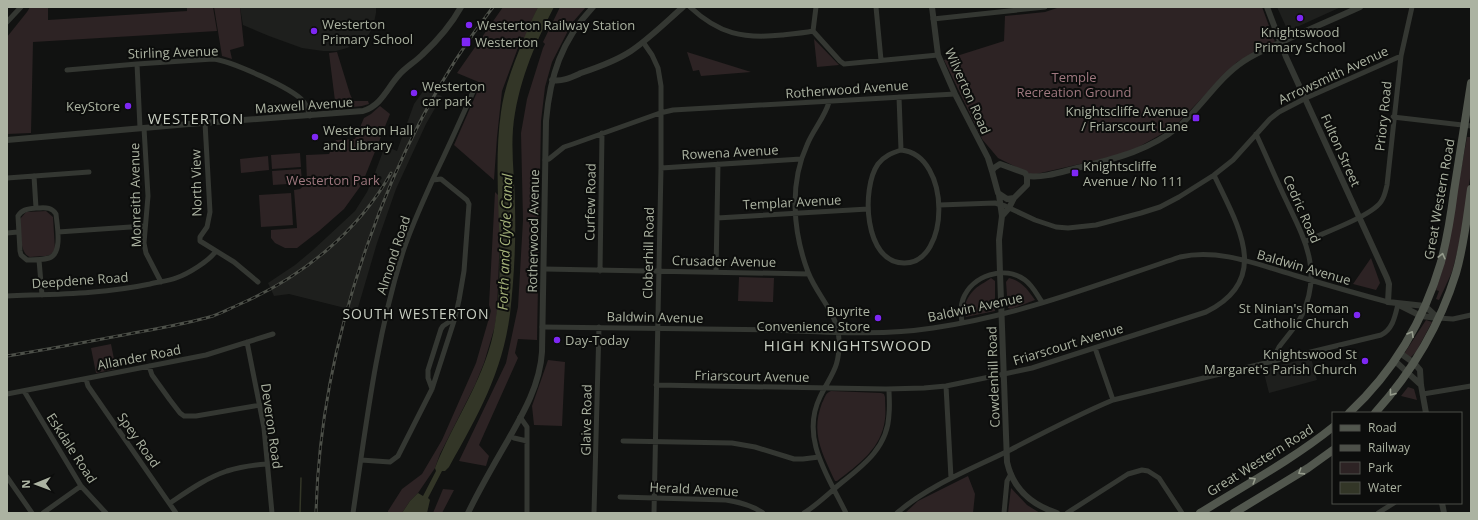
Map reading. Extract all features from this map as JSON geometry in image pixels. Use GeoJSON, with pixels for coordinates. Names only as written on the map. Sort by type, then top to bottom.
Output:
{"type":"FeatureCollection","features":[{"type":"Feature","properties":{"kind":"main road","name":"Great Western Road"},"geometry":{"type":"LineString","coordinates":[[1350,412],[1371,390],[1400,353],[1421,316],[1437,275],[1468,125],[1471,83]]}},
{"type":"Feature","properties":{"kind":"main road"},"geometry":{"type":"LineString","coordinates":[[1376,412],[1391,395],[1414,363],[1438,318],[1451,286],[1463,243],[1471,189]]}},
{"type":"Feature","properties":{"kind":"main road","name":"Great Western Road"},"geometry":{"type":"LineString","coordinates":[[1200,513],[1293,456],[1332,428]]}},
{"type":"Feature","properties":{"kind":"main road"},"geometry":{"type":"LineString","coordinates":[[1234,513],[1308,468],[1332,451]]}},
{"type":"Feature","properties":{"kind":"street"},"geometry":{"type":"LineString","coordinates":[[7,22],[21,7]]}},
{"type":"Feature","properties":{"kind":"street","name":"Maxwell Avenue"},"geometry":{"type":"LineString","coordinates":[[7,140],[363,111],[374,105],[384,96],[400,73],[422,55],[440,37],[461,7]]}},
{"type":"Feature","properties":{"kind":"street"},"geometry":{"type":"LineString","coordinates":[[545,160],[546,121],[552,80],[560,56],[569,39],[593,7]]}},
{"type":"Feature","properties":{"kind":"street"},"geometry":{"type":"LineString","coordinates":[[552,80],[559,81],[602,66],[626,54],[643,42],[683,7]]}},
{"type":"Feature","properties":{"kind":"street"},"geometry":{"type":"LineString","coordinates":[[690,7],[708,22],[738,35],[749,37],[766,37],[813,31]]}},
{"type":"Feature","properties":{"kind":"street"},"geometry":{"type":"LineString","coordinates":[[816,7],[813,31],[844,64],[938,55]]}},
{"type":"Feature","properties":{"kind":"street"},"geometry":{"type":"LineString","coordinates":[[876,7],[881,60]]}},
{"type":"Feature","properties":{"kind":"street","name":"Wilverton Road"},"geometry":{"type":"LineString","coordinates":[[932,7],[938,55],[955,94],[988,158],[992,171]]}},
{"type":"Feature","properties":{"kind":"street"},"geometry":{"type":"LineString","coordinates":[[934,19],[994,10],[1045,7]]}},
{"type":"Feature","properties":{"kind":"street","name":"Fulton Street"},"geometry":{"type":"LineString","coordinates":[[1267,7],[1280,43],[1387,278],[1389,284],[1388,302]]}},
{"type":"Feature","properties":{"kind":"street"},"geometry":{"type":"LineString","coordinates":[[988,158],[1024,173],[1027,176],[1037,177],[1124,156],[1137,151],[1157,141],[1177,128],[1192,114],[1221,81],[1245,61],[1280,43],[1360,7]]}},
{"type":"Feature","properties":{"kind":"street","name":"Priory Road"},"geometry":{"type":"LineString","coordinates":[[1306,241],[1360,217],[1375,208],[1382,201],[1387,184],[1401,56],[1412,7]]}},
{"type":"Feature","properties":{"kind":"street","name":"Cloberhill Road"},"geometry":{"type":"LineString","coordinates":[[643,42],[652,55],[658,68],[661,86],[661,168],[654,513]]}},
{"type":"Feature","properties":{"kind":"street","name":"Arrowsmith Avenue"},"geometry":{"type":"LineString","coordinates":[[1005,206],[1035,220],[1056,227],[1082,227],[1096,225],[1160,207],[1192,191],[1233,160],[1270,119],[1279,112],[1306,98],[1401,56]]}},
{"type":"Feature","properties":{"kind":"street","name":"Stirling Avenue"},"geometry":{"type":"LineString","coordinates":[[67,70],[213,59],[226,61],[294,94],[303,101],[310,116]]}},
{"type":"Feature","properties":{"kind":"street","name":"Monreith Avenue"},"geometry":{"type":"LineString","coordinates":[[137,64],[148,190],[144,247],[161,282]]}},
{"type":"Feature","properties":{"kind":"street","name":"Almond Road"},"geometry":{"type":"LineString","coordinates":[[352,513],[380,342],[396,276],[413,223],[476,85]]}},
{"type":"Feature","properties":{"kind":"street","name":"Rotherwood Avenue"},"geometry":{"type":"LineString","coordinates":[[468,513],[532,395],[540,371],[542,360],[545,160],[549,159],[564,147],[660,113],[674,110],[955,94]]}},
{"type":"Feature","properties":{"kind":"street"},"geometry":{"type":"LineString","coordinates":[[899,97],[901,150]]}},
{"type":"Feature","properties":{"kind":"street"},"geometry":{"type":"LineString","coordinates":[[829,102],[827,109],[814,130],[801,159],[796,190],[795,213],[799,242],[809,274],[830,310],[838,332],[838,360],[832,378],[817,405],[813,423],[814,439],[819,457],[846,513]]}},
{"type":"Feature","properties":{"kind":"street"},"geometry":{"type":"LineString","coordinates":[[1394,117],[1468,125]]}},
{"type":"Feature","properties":{"kind":"street","name":"North View"},"geometry":{"type":"LineString","coordinates":[[205,123],[210,212],[207,227],[200,239],[202,242],[234,262],[258,282]]}},
{"type":"Feature","properties":{"kind":"street","name":"Curfew Road"},"geometry":{"type":"LineString","coordinates":[[600,271],[602,133]]}},
{"type":"Feature","properties":{"kind":"street","name":"Cedric Road"},"geometry":{"type":"LineString","coordinates":[[1256,134],[1306,241],[1310,261],[1310,290],[1303,313],[1297,324],[1279,347],[1277,352],[1277,360]]}},
{"type":"Feature","properties":{"kind":"street"},"geometry":{"type":"LineString","coordinates":[[901,150],[918,156],[925,163],[937,188],[939,205],[937,227],[928,251],[924,256],[915,262],[904,263],[899,263],[889,259],[878,246],[872,232],[868,209],[871,181],[878,164],[890,154],[901,150]]}},
{"type":"Feature","properties":{"kind":"street","name":"Rowena Avenue"},"geometry":{"type":"LineString","coordinates":[[661,168],[801,159]]}},
{"type":"Feature","properties":{"kind":"street"},"geometry":{"type":"LineString","coordinates":[[716,272],[718,164]]}},
{"type":"Feature","properties":{"kind":"street"},"geometry":{"type":"LineString","coordinates":[[1000,164],[992,171],[1000,195],[1007,199],[1014,198]]}},
{"type":"Feature","properties":{"kind":"street"},"geometry":{"type":"LineString","coordinates":[[7,178],[90,172]]}},
{"type":"Feature","properties":{"kind":"street","name":"Friarscourt Avenue"},"geometry":{"type":"LineString","coordinates":[[656,385],[889,389],[946,386],[1032,368],[1195,316],[1212,309],[1226,299],[1241,279],[1245,261],[1243,240],[1214,175]]}},
{"type":"Feature","properties":{"kind":"street"},"geometry":{"type":"LineString","coordinates":[[34,176],[36,208]]}},
{"type":"Feature","properties":{"kind":"street"},"geometry":{"type":"LineString","coordinates":[[1027,176],[1027,185]]}},
{"type":"Feature","properties":{"kind":"street"},"geometry":{"type":"LineString","coordinates":[[1002,216],[1005,206],[1037,177]]}},
{"type":"Feature","properties":{"kind":"street"},"geometry":{"type":"LineString","coordinates":[[361,460],[390,462],[398,456],[432,389],[455,318],[464,271],[469,204],[467,200],[444,181],[438,179],[433,180]]}},
{"type":"Feature","properties":{"kind":"street","name":"Cowdenhill Road"},"geometry":{"type":"LineString","coordinates":[[1000,195],[1005,206],[1002,216],[999,240],[1007,462],[1018,488],[1030,499],[1044,508],[1058,513]]}},
{"type":"Feature","properties":{"kind":"street"},"geometry":{"type":"LineString","coordinates":[[939,205],[1005,206]]}},
{"type":"Feature","properties":{"kind":"street"},"geometry":{"type":"LineString","coordinates":[[36,208],[48,208],[53,210],[56,214],[58,247],[56,254],[51,258],[27,260],[21,255],[18,232],[18,216],[24,209],[36,208]]}},
{"type":"Feature","properties":{"kind":"street","name":"Templar Avenue"},"geometry":{"type":"LineString","coordinates":[[717,218],[868,209]]}},
{"type":"Feature","properties":{"kind":"street"},"geometry":{"type":"LineString","coordinates":[[58,232],[145,226]]}},
{"type":"Feature","properties":{"kind":"street"},"geometry":{"type":"LineString","coordinates":[[7,233],[18,232]]}},
{"type":"Feature","properties":{"kind":"street","name":"Deepdene Road"},"geometry":{"type":"LineString","coordinates":[[7,296],[120,290],[161,282],[186,274],[212,257],[216,251]]}},
{"type":"Feature","properties":{"kind":"street","name":"Baldwin Avenue"},"geometry":{"type":"LineString","coordinates":[[542,326],[868,333],[932,328],[962,324],[1001,314],[1190,255],[1207,254],[1220,255],[1245,261],[1388,302],[1425,306]]}},
{"type":"Feature","properties":{"kind":"street"},"geometry":{"type":"LineString","coordinates":[[39,260],[42,295]]}},
{"type":"Feature","properties":{"kind":"street","name":"Crusader Avenue"},"geometry":{"type":"LineString","coordinates":[[544,269],[809,274]]}},
{"type":"Feature","properties":{"kind":"street"},"geometry":{"type":"LineString","coordinates":[[962,324],[961,308],[963,300],[971,286],[982,278],[1000,273],[1010,274],[1026,281],[1042,302]]}},
{"type":"Feature","properties":{"kind":"street"},"geometry":{"type":"LineString","coordinates":[[897,513],[913,500],[951,478],[1082,413],[1114,400],[1386,333],[1391,326],[1398,304]]}},
{"type":"Feature","properties":{"kind":"street","name":"Baldwin Avenue"},"geometry":{"type":"LineString","coordinates":[[1398,304],[1421,316],[1438,318]]}},
{"type":"Feature","properties":{"kind":"street"},"geometry":{"type":"LineString","coordinates":[[1425,306],[1438,318],[1453,319],[1471,315]]}},
{"type":"Feature","properties":{"kind":"street"},"geometry":{"type":"LineString","coordinates":[[432,389],[428,378],[428,370],[443,326],[455,318]]}},
{"type":"Feature","properties":{"kind":"street","name":"Glaive Road"},"geometry":{"type":"LineString","coordinates":[[594,513],[599,327]]}},
{"type":"Feature","properties":{"kind":"street","name":"Allander Road"},"geometry":{"type":"LineString","coordinates":[[7,394],[206,355],[273,334]]}},
{"type":"Feature","properties":{"kind":"street","name":"Deveron Road"},"geometry":{"type":"LineString","coordinates":[[247,342],[264,428],[272,513]]}},
{"type":"Feature","properties":{"kind":"street"},"geometry":{"type":"LineString","coordinates":[[1095,348],[1114,400]]}},
{"type":"Feature","properties":{"kind":"street"},"geometry":{"type":"LineString","coordinates":[[1400,353],[1414,363],[1420,370],[1426,412]]}},
{"type":"Feature","properties":{"kind":"street"},"geometry":{"type":"LineString","coordinates":[[1394,360],[1421,385]]}},
{"type":"Feature","properties":{"kind":"street"},"geometry":{"type":"LineString","coordinates":[[149,366],[152,375],[180,413],[184,416],[196,416],[260,405]]}},
{"type":"Feature","properties":{"kind":"street","name":"Spey Road"},"geometry":{"type":"LineString","coordinates":[[86,379],[88,386],[176,513]]}},
{"type":"Feature","properties":{"kind":"street"},"geometry":{"type":"LineString","coordinates":[[946,386],[951,478]]}},
{"type":"Feature","properties":{"kind":"street"},"geometry":{"type":"LineString","coordinates":[[1423,394],[1471,386]]}},
{"type":"Feature","properties":{"kind":"street"},"geometry":{"type":"LineString","coordinates":[[804,513],[867,462],[876,451],[886,432],[889,414],[889,389]]}},
{"type":"Feature","properties":{"kind":"street","name":"Eskdale Road"},"geometry":{"type":"LineString","coordinates":[[24,391],[81,486],[106,513]]}},
{"type":"Feature","properties":{"kind":"street"},"geometry":{"type":"LineString","coordinates":[[520,417],[527,427],[527,513]]}},
{"type":"Feature","properties":{"kind":"street"},"geometry":{"type":"LineString","coordinates":[[514,438],[527,441]]}},
{"type":"Feature","properties":{"kind":"street"},"geometry":{"type":"LineString","coordinates":[[623,441],[732,443],[754,447],[794,459],[819,457]]}},
{"type":"Feature","properties":{"kind":"street"},"geometry":{"type":"LineString","coordinates":[[170,503],[202,482],[227,471],[267,464]]}},
{"type":"Feature","properties":{"kind":"street"},"geometry":{"type":"LineString","coordinates":[[1067,513],[1128,474],[1142,470],[1148,471],[1159,478],[1182,513]]}},
{"type":"Feature","properties":{"kind":"street"},"geometry":{"type":"LineString","coordinates":[[1004,513],[1007,481],[1011,474]]}},
{"type":"Feature","properties":{"kind":"street"},"geometry":{"type":"LineString","coordinates":[[7,477],[32,513]]}},
{"type":"Feature","properties":{"kind":"street"},"geometry":{"type":"LineString","coordinates":[[43,513],[81,486]]}},
{"type":"Feature","properties":{"kind":"street","name":"Herald Avenue"},"geometry":{"type":"LineString","coordinates":[[620,497],[713,499],[740,502],[764,513]]}},
{"type":"Feature","properties":{"kind":"street"},"geometry":{"type":"LineString","coordinates":[[1378,513],[1392,504]]}},
{"type":"Feature","properties":{"kind":"shaded area","name":"Westerton Primary School"},"geometry":{"type":"Polygon","coordinates":[[[240,7],[376,7],[376,13],[373,27],[369,34],[364,38],[348,45],[349,47],[347,48],[336,51],[323,51],[302,48],[243,25],[240,7]]]}},
{"type":"Feature","properties":{"kind":"shaded area","name":"Knightswood Primary School"},"geometry":{"type":"Polygon","coordinates":[[[1277,7],[1341,7],[1288,31],[1277,7]]]}},
{"type":"Feature","properties":{"kind":"shaded area"},"geometry":{"type":"Polygon","coordinates":[[[424,90],[442,96],[426,124],[396,189],[377,243],[357,311],[289,294],[274,296],[268,283],[295,265],[355,211],[367,192],[385,146],[397,151],[414,104],[424,90]]]}},
{"type":"Feature","properties":{"kind":"shaded area"},"geometry":{"type":"Polygon","coordinates":[[[1311,358],[1317,380],[1269,393],[1263,369],[1311,358]]]}},
{"type":"Feature","properties":{"kind":"green space"},"geometry":{"type":"Polygon","coordinates":[[[30,7],[48,7],[48,20],[187,11],[187,7],[213,7],[217,31],[33,42],[31,133],[7,134],[7,37],[30,7]]]}},
{"type":"Feature","properties":{"kind":"green space"},"geometry":{"type":"Polygon","coordinates":[[[214,7],[240,7],[244,46],[230,50],[232,59],[222,56],[214,7]]]}},
{"type":"Feature","properties":{"kind":"green space"},"geometry":{"type":"Polygon","coordinates":[[[503,7],[538,7],[525,38],[522,37],[502,91],[494,180],[454,145],[481,83],[457,73],[503,7]]]}},
{"type":"Feature","properties":{"kind":"green space"},"geometry":{"type":"Polygon","coordinates":[[[560,7],[586,7],[572,23],[552,62],[545,87],[541,121],[537,340],[518,339],[515,353],[518,358],[479,445],[489,456],[486,466],[459,461],[506,363],[518,307],[523,220],[521,133],[527,99],[545,44],[543,42],[560,7]]]}},
{"type":"Feature","properties":{"kind":"green space","name":"Temple Recreation Ground"},"geometry":{"type":"Polygon","coordinates":[[[1060,7],[1262,7],[1275,42],[1237,62],[1174,127],[1128,153],[1032,175],[998,158],[982,139],[944,60],[1004,41],[1005,16],[1045,12],[1060,7]]]}},
{"type":"Feature","properties":{"kind":"green space"},"geometry":{"type":"Polygon","coordinates":[[[814,39],[839,65],[817,67],[814,39]]]}},
{"type":"Feature","properties":{"kind":"green space"},"geometry":{"type":"Polygon","coordinates":[[[337,52],[353,101],[368,101],[369,104],[336,109],[329,53],[337,52]]]}},
{"type":"Feature","properties":{"kind":"green space"},"geometry":{"type":"Polygon","coordinates":[[[687,52],[751,72],[701,76],[699,70],[693,71],[687,52]]]}},
{"type":"Feature","properties":{"kind":"green space","name":"Westerton Park"},"geometry":{"type":"Polygon","coordinates":[[[380,106],[390,114],[362,184],[344,209],[297,248],[285,248],[275,243],[271,238],[271,230],[297,228],[294,190],[300,189],[307,183],[306,155],[329,154],[336,140],[355,139],[364,118],[380,106]]]}},
{"type":"Feature","properties":{"kind":"green space"},"geometry":{"type":"Polygon","coordinates":[[[1467,137],[1471,137],[1471,172],[1460,241],[1452,272],[1439,300],[1436,299],[1439,291],[1436,290],[1443,268],[1467,137]]]}},
{"type":"Feature","properties":{"kind":"green space"},"geometry":{"type":"Polygon","coordinates":[[[300,153],[301,167],[272,169],[271,155],[300,153]]]}},
{"type":"Feature","properties":{"kind":"green space"},"geometry":{"type":"Polygon","coordinates":[[[268,156],[269,170],[241,173],[240,159],[268,156]]]}},
{"type":"Feature","properties":{"kind":"green space"},"geometry":{"type":"Polygon","coordinates":[[[301,169],[302,183],[273,185],[272,171],[301,169]]]}},
{"type":"Feature","properties":{"kind":"green space"},"geometry":{"type":"Polygon","coordinates":[[[495,192],[499,196],[497,312],[495,326],[484,363],[475,385],[440,454],[435,468],[402,513],[388,513],[402,489],[422,474],[442,440],[476,363],[491,311],[489,305],[495,192]]]}},
{"type":"Feature","properties":{"kind":"green space"},"geometry":{"type":"Polygon","coordinates":[[[291,193],[293,225],[261,227],[259,195],[291,193]]]}},
{"type":"Feature","properties":{"kind":"green space"},"geometry":{"type":"Polygon","coordinates":[[[46,211],[53,217],[55,249],[53,253],[49,255],[30,257],[26,255],[22,246],[20,219],[26,212],[46,211]]]}},
{"type":"Feature","properties":{"kind":"green space"},"geometry":{"type":"Polygon","coordinates":[[[1371,258],[1380,283],[1376,290],[1353,284],[1371,258]]]}},
{"type":"Feature","properties":{"kind":"green space"},"geometry":{"type":"Polygon","coordinates":[[[739,277],[774,278],[773,302],[738,301],[739,277]]]}},
{"type":"Feature","properties":{"kind":"green space"},"geometry":{"type":"Polygon","coordinates":[[[991,278],[995,281],[995,311],[966,317],[964,310],[970,295],[991,278]]]}},
{"type":"Feature","properties":{"kind":"green space"},"geometry":{"type":"Polygon","coordinates":[[[1009,278],[1018,281],[1027,289],[1035,300],[1011,309],[1008,308],[1006,282],[1009,278]]]}},
{"type":"Feature","properties":{"kind":"green space"},"geometry":{"type":"Polygon","coordinates":[[[1426,320],[1432,322],[1416,352],[1410,358],[1404,354],[1426,320]]]}},
{"type":"Feature","properties":{"kind":"green space"},"geometry":{"type":"Polygon","coordinates":[[[111,344],[116,369],[96,373],[91,348],[111,344]]]}},
{"type":"Feature","properties":{"kind":"green space"},"geometry":{"type":"Polygon","coordinates":[[[548,360],[565,362],[562,426],[534,425],[532,406],[548,360]]]}},
{"type":"Feature","properties":{"kind":"green space"},"geometry":{"type":"Polygon","coordinates":[[[1408,387],[1414,389],[1417,400],[1401,396],[1408,387]]]}},
{"type":"Feature","properties":{"kind":"green space"},"geometry":{"type":"Polygon","coordinates":[[[831,391],[881,393],[884,394],[885,397],[885,419],[879,439],[861,462],[837,481],[835,481],[821,450],[817,432],[817,423],[822,403],[826,394],[831,391]]]}},
{"type":"Feature","properties":{"kind":"green space"},"geometry":{"type":"Polygon","coordinates":[[[968,476],[975,494],[973,513],[905,513],[918,501],[968,476]]]}},
{"type":"Feature","properties":{"kind":"green space"},"geometry":{"type":"Polygon","coordinates":[[[1011,488],[1027,505],[1040,513],[1008,513],[1011,488]]]}},
{"type":"Feature","properties":{"kind":"green space"},"geometry":{"type":"Polygon","coordinates":[[[443,489],[454,490],[442,513],[433,513],[443,489]]]}},
{"type":"Feature","properties":{"kind":"water","name":"Forth and Clyde Canal"},"geometry":{"type":"Polygon","coordinates":[[[538,7],[554,7],[533,51],[522,82],[515,113],[513,129],[515,221],[513,288],[510,314],[501,356],[495,375],[470,430],[449,467],[445,471],[442,471],[428,498],[430,500],[427,513],[402,513],[410,501],[418,493],[423,496],[436,471],[435,468],[443,450],[478,380],[491,343],[495,324],[500,272],[498,138],[501,112],[504,94],[512,69],[538,7]]]}},
{"type":"Feature","properties":{"kind":"waterway"},"geometry":{"type":"LineString","coordinates":[[300,513],[301,478]]}},
{"type":"Feature","properties":{"kind":"railway"},"geometry":{"type":"LineString","coordinates":[[316,513],[320,448],[331,381],[346,314],[367,247],[392,182],[422,119],[455,61],[493,7]]}},
{"type":"Feature","properties":{"kind":"railway"},"geometry":{"type":"LineString","coordinates":[[7,356],[189,322],[213,316],[240,304],[285,280],[326,250],[362,215],[378,194],[391,173]]}},
{"type":"Feature","properties":{"kind":"place","name":"Knightswood Primary School"},"geometry":{"type":"Point","coordinates":[1300,18]}},
{"type":"Feature","properties":{"kind":"place","name":"Westerton Railway Station"},"geometry":{"type":"Point","coordinates":[469,25]}},
{"type":"Feature","properties":{"kind":"place","name":"Westerton Primary School"},"geometry":{"type":"Point","coordinates":[314,31]}},
{"type":"Feature","properties":{"kind":"place","name":"Westerton"},"geometry":{"type":"Point","coordinates":[466,42]}},
{"type":"Feature","properties":{"kind":"place","name":"Westerton car park"},"geometry":{"type":"Point","coordinates":[414,93]}},
{"type":"Feature","properties":{"kind":"place","name":"KeyStore"},"geometry":{"type":"Point","coordinates":[128,106]}},
{"type":"Feature","properties":{"kind":"place","name":"Knightscliffe Avenue / Friarscourt Lane"},"geometry":{"type":"Point","coordinates":[1196,118]}},
{"type":"Feature","properties":{"kind":"place","name":"Westerton Hall and Library"},"geometry":{"type":"Point","coordinates":[315,137]}},
{"type":"Feature","properties":{"kind":"place","name":"Knightscliffe Avenue / No 111"},"geometry":{"type":"Point","coordinates":[1075,173]}},
{"type":"Feature","properties":{"kind":"place","name":"St Ninian's Roman Catholic Church"},"geometry":{"type":"Point","coordinates":[1357,315]}},
{"type":"Feature","properties":{"kind":"place","name":"Buyrite Convenience Store"},"geometry":{"type":"Point","coordinates":[878,318]}},
{"type":"Feature","properties":{"kind":"place","name":"Day-Today"},"geometry":{"type":"Point","coordinates":[557,340]}},
{"type":"Feature","properties":{"kind":"place","name":"Knightswood St Margaret's Parish Church"},"geometry":{"type":"Point","coordinates":[1365,361]}},
{"type":"Feature","properties":{"kind":"district","name":"WESTERTON"},"geometry":{"type":"Point","coordinates":[196,119]}},
{"type":"Feature","properties":{"kind":"district","name":"SOUTH WESTERTON"},"geometry":{"type":"Point","coordinates":[416,314]}},
{"type":"Feature","properties":{"kind":"district","name":"HIGH KNIGHTSWOOD"},"geometry":{"type":"Point","coordinates":[848,346]}}]}
